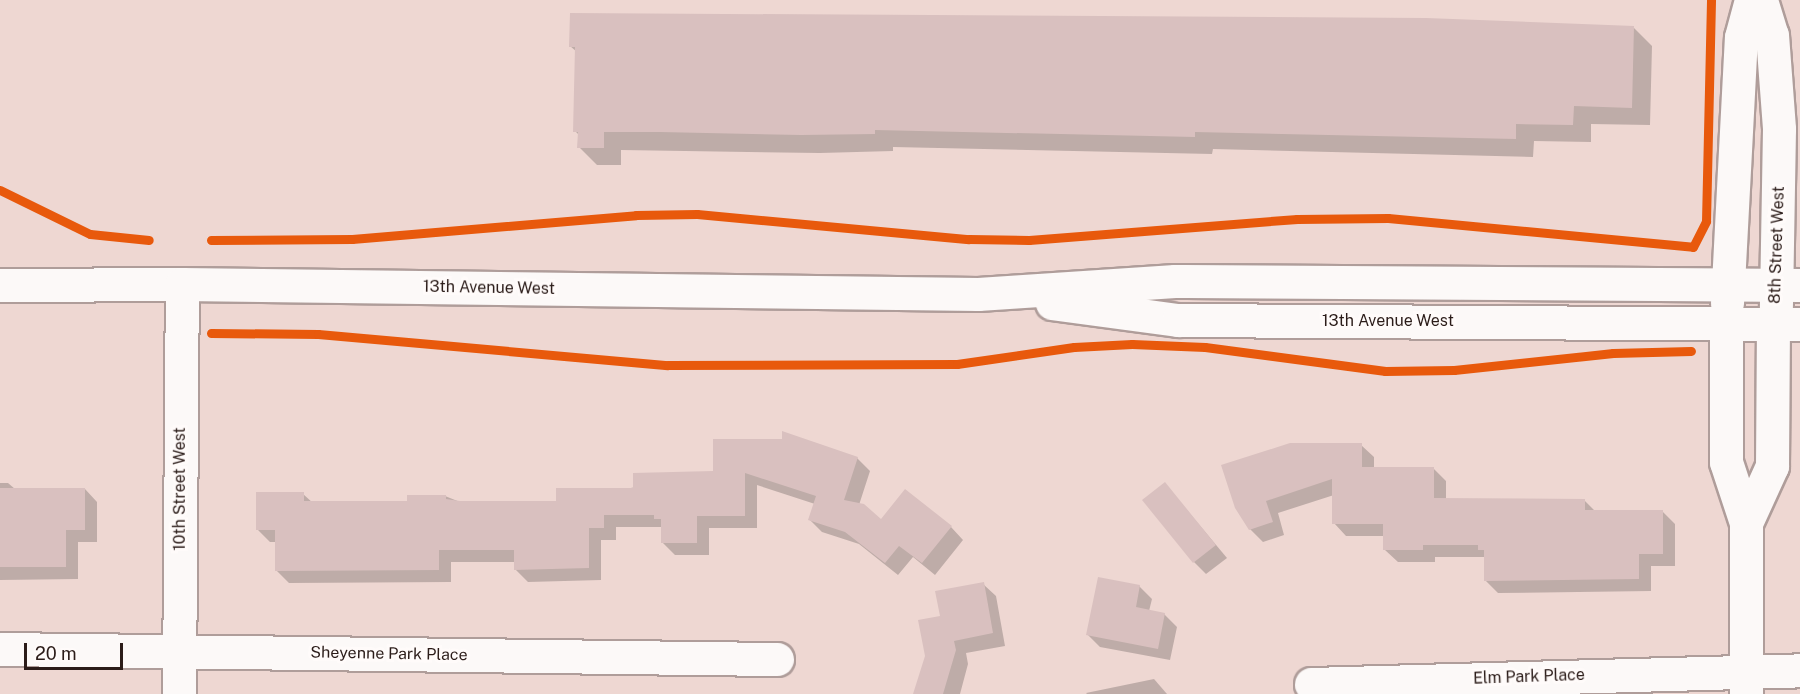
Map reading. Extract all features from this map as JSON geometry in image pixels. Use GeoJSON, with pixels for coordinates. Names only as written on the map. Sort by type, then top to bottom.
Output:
{"type":"FeatureCollection","features":[{"type":"Feature","properties":{"kind":"street","name":"8th Street West"},"geometry":{"type":"LineString","coordinates":[[1747,682],[1746,523],[1726,462],[1726,323],[1741,37],[1751,0]]}},
{"type":"Feature","properties":{"kind":"street","name":"8th Street West"},"geometry":{"type":"LineString","coordinates":[[1746,523],[1772,466],[1790,284],[1772,35],[1761,0]]}},
{"type":"Feature","properties":{"kind":"street","name":"13th Avenue West"},"geometry":{"type":"LineString","coordinates":[[0,285],[182,284],[978,294],[1175,280],[1790,284]]}},
{"type":"Feature","properties":{"kind":"street","name":"10th Street West"},"geometry":{"type":"LineString","coordinates":[[179,694],[182,284]]}},
{"type":"Feature","properties":{"kind":"street","name":"13th Avenue West"},"geometry":{"type":"LineString","coordinates":[[978,294],[1178,320],[1787,323]]}},
{"type":"Feature","properties":{"kind":"street","name":"Sheyenne Park Place"},"geometry":{"type":"LineString","coordinates":[[0,649],[777,659]]}},
{"type":"Feature","properties":{"kind":"street","name":"Elm Park Place"},"geometry":{"type":"LineString","coordinates":[[1311,684],[1747,682],[1800,670]]}},
{"type":"Feature","properties":{"kind":"building"},"geometry":{"type":"Polygon","coordinates":[[[570,13],[1426,18],[1634,26],[1632,108],[1574,106],[1573,125],[1516,124],[1516,139],[1195,132],[1195,137],[875,130],[875,134],[801,135],[604,132],[604,148],[577,148],[578,132],[573,132],[575,47],[569,47],[570,13]]]}},
{"type":"Feature","properties":{"kind":"building"},"geometry":{"type":"Polygon","coordinates":[[[782,431],[858,457],[844,500],[864,504],[881,519],[905,489],[952,526],[922,563],[899,546],[885,563],[845,532],[808,520],[816,496],[745,473],[745,516],[697,516],[697,543],[661,543],[661,519],[654,519],[654,515],[604,515],[604,528],[589,528],[589,568],[514,570],[514,550],[439,550],[439,570],[275,571],[275,530],[256,530],[256,492],[304,492],[304,501],[407,501],[407,495],[446,495],[446,499],[460,501],[556,501],[556,488],[633,488],[633,473],[713,471],[713,439],[782,439],[782,431]]]}},
{"type":"Feature","properties":{"kind":"building"},"geometry":{"type":"Polygon","coordinates":[[[1290,443],[1362,443],[1362,467],[1434,467],[1434,498],[1585,499],[1585,510],[1663,510],[1663,554],[1639,554],[1639,579],[1484,581],[1484,550],[1478,550],[1478,545],[1423,545],[1423,550],[1383,550],[1383,524],[1332,524],[1332,479],[1266,501],[1273,522],[1249,530],[1235,508],[1221,465],[1290,443]]]}},
{"type":"Feature","properties":{"kind":"building"},"geometry":{"type":"Polygon","coordinates":[[[1165,482],[1216,545],[1193,563],[1142,500],[1165,482]]]}},
{"type":"Feature","properties":{"kind":"building"},"geometry":{"type":"Polygon","coordinates":[[[0,488],[85,488],[85,530],[66,530],[66,567],[0,567],[0,488]]]}},
{"type":"Feature","properties":{"kind":"building"},"geometry":{"type":"Polygon","coordinates":[[[1098,577],[1140,585],[1136,607],[1165,613],[1158,649],[1086,635],[1098,577]]]}},
{"type":"Feature","properties":{"kind":"building"},"geometry":{"type":"Polygon","coordinates":[[[984,582],[993,633],[954,641],[956,650],[943,694],[913,694],[925,656],[918,620],[940,616],[935,591],[984,582]]]}},
{"type":"Feature","properties":{"kind":"cycle path"},"geometry":{"type":"LineString","coordinates":[[211,240],[352,239],[636,215],[697,214],[969,239],[1029,240],[1297,219],[1388,218],[1693,247],[1706,221],[1711,0]]}},
{"type":"Feature","properties":{"kind":"cycle path"},"geometry":{"type":"LineString","coordinates":[[0,190],[90,234],[149,240]]}},
{"type":"Feature","properties":{"kind":"cycle path"},"geometry":{"type":"LineString","coordinates":[[211,333],[318,334],[668,365],[957,364],[1074,347],[1132,344],[1205,347],[1385,371],[1454,370],[1613,353],[1691,351]]}}]}
